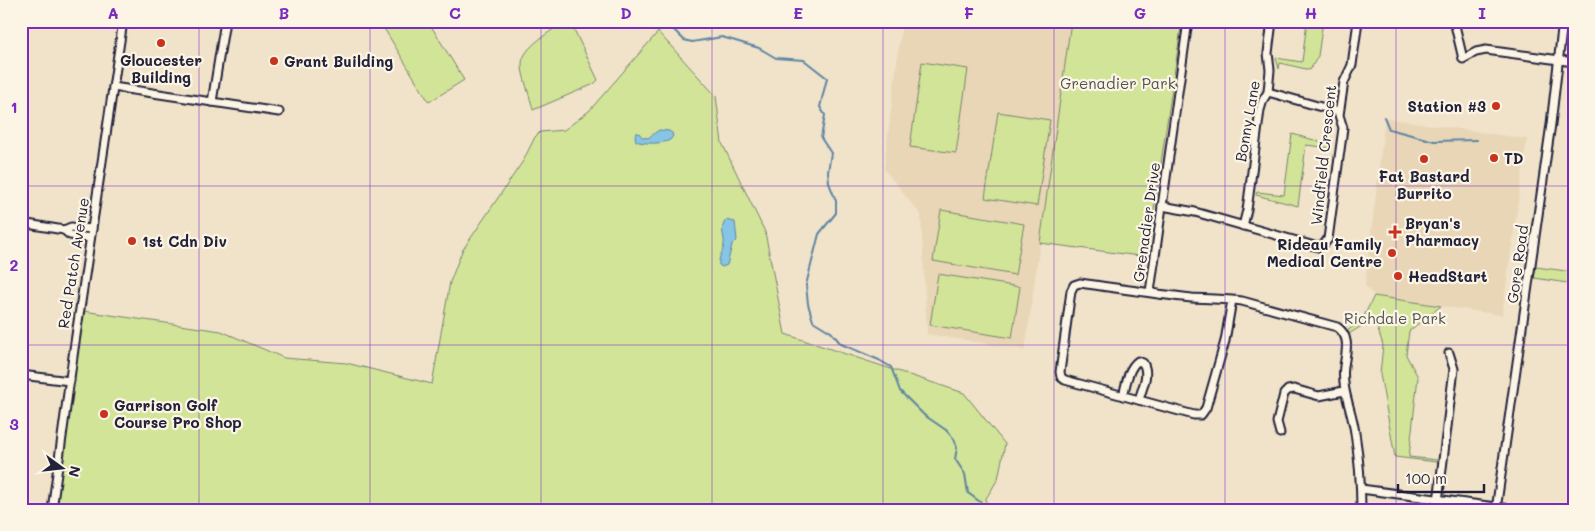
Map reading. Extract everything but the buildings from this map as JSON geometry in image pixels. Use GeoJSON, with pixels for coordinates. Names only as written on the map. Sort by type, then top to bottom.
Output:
{"type":"FeatureCollection","features":[{"type":"Feature","properties":{"kind":"street","name":"Red Patch Avenue"},"geometry":{"type":"LineString","coordinates":[[52,510],[123,21]]}},
{"type":"Feature","properties":{"kind":"street"},"geometry":{"type":"LineString","coordinates":[[212,102],[225,21]]}},
{"type":"Feature","properties":{"kind":"street","name":"Grenadier Drive"},"geometry":{"type":"LineString","coordinates":[[1188,21],[1150,292],[1192,298],[1242,301],[1341,330],[1347,343],[1343,374],[1344,391],[1355,433],[1361,489],[1361,510]]}},
{"type":"Feature","properties":{"kind":"street","name":"Bonny Lane"},"geometry":{"type":"LineString","coordinates":[[1243,226],[1247,210],[1260,110],[1268,92],[1270,70],[1268,53],[1272,21]]}},
{"type":"Feature","properties":{"kind":"street","name":"Windfield Crescent"},"geometry":{"type":"LineString","coordinates":[[1162,206],[1195,212],[1318,246],[1324,244],[1328,239],[1343,128],[1339,112],[1344,82],[1352,65],[1358,21]]}},
{"type":"Feature","properties":{"kind":"street"},"geometry":{"type":"LineString","coordinates":[[1454,21],[1464,59],[1476,52],[1486,50],[1574,62]]}},
{"type":"Feature","properties":{"kind":"street","name":"Gore Road"},"geometry":{"type":"LineString","coordinates":[[1497,508],[1563,21]]}},
{"type":"Feature","properties":{"kind":"street"},"geometry":{"type":"LineString","coordinates":[[113,87],[279,112]]}},
{"type":"Feature","properties":{"kind":"street"},"geometry":{"type":"LineString","coordinates":[[1268,92],[1339,112]]}},
{"type":"Feature","properties":{"kind":"street"},"geometry":{"type":"LineString","coordinates":[[21,223],[64,230],[70,236],[90,238]]}},
{"type":"Feature","properties":{"kind":"street"},"geometry":{"type":"LineString","coordinates":[[64,230],[71,226],[92,229]]}},
{"type":"Feature","properties":{"kind":"street"},"geometry":{"type":"LineString","coordinates":[[1150,292],[1080,283],[1074,285],[1071,291],[1060,372],[1061,377],[1064,380],[1194,415],[1201,415],[1206,408],[1225,341],[1232,300]]}},
{"type":"Feature","properties":{"kind":"street"},"geometry":{"type":"LineString","coordinates":[[1437,510],[1454,369],[1449,353]]}},
{"type":"Feature","properties":{"kind":"street"},"geometry":{"type":"LineString","coordinates":[[1123,396],[1130,370],[1138,361],[1143,363],[1146,368],[1139,400]]}},
{"type":"Feature","properties":{"kind":"street"},"geometry":{"type":"LineString","coordinates":[[21,374],[70,381]]}},
{"type":"Feature","properties":{"kind":"street"},"geometry":{"type":"LineString","coordinates":[[1280,433],[1276,422],[1284,394],[1288,390],[1319,396],[1344,391]]}},
{"type":"Feature","properties":{"kind":"street"},"geometry":{"type":"LineString","coordinates":[[1361,489],[1518,510]]}},
{"type":"Feature","properties":{"kind":"shaded area"},"geometry":{"type":"Polygon","coordinates":[[[902,21],[1071,21],[1025,350],[927,334],[921,215],[884,169],[902,21]]]}},
{"type":"Feature","properties":{"kind":"shaded area"},"geometry":{"type":"Polygon","coordinates":[[[1385,118],[1527,139],[1502,315],[1374,296],[1365,285],[1385,118]]]}},
{"type":"Feature","properties":{"kind":"green space"},"geometry":{"type":"Polygon","coordinates":[[[387,21],[428,21],[464,80],[429,102],[382,25],[387,21]]]}},
{"type":"Feature","properties":{"kind":"green space"},"geometry":{"type":"Polygon","coordinates":[[[565,21],[570,21],[598,80],[594,84],[533,110],[523,73],[523,58],[532,46],[565,21]]]}},
{"type":"Feature","properties":{"kind":"green space","name":"Grenadier Park"},"geometry":{"type":"Polygon","coordinates":[[[1071,21],[1182,21],[1147,257],[1040,243],[1071,21]]]}},
{"type":"Feature","properties":{"kind":"green space"},"geometry":{"type":"Polygon","coordinates":[[[1307,21],[1323,21],[1318,56],[1310,70],[1280,63],[1279,69],[1276,58],[1302,62],[1307,21]]]}},
{"type":"Feature","properties":{"kind":"green space"},"geometry":{"type":"Polygon","coordinates":[[[658,32],[716,96],[722,143],[765,232],[785,334],[964,393],[1005,444],[998,479],[985,500],[992,510],[51,510],[83,311],[221,331],[284,358],[346,363],[432,384],[450,282],[462,251],[523,161],[535,137],[540,132],[564,130],[589,111],[658,32]]]}},
{"type":"Feature","properties":{"kind":"green space"},"geometry":{"type":"Polygon","coordinates":[[[922,62],[968,69],[956,153],[910,147],[922,62]]]}},
{"type":"Feature","properties":{"kind":"green space"},"geometry":{"type":"Polygon","coordinates":[[[998,112],[1050,120],[1037,206],[985,198],[998,112]]]}},
{"type":"Feature","properties":{"kind":"green space"},"geometry":{"type":"Polygon","coordinates":[[[1292,134],[1332,145],[1331,148],[1306,145],[1298,206],[1256,195],[1257,192],[1284,195],[1292,134]]]}},
{"type":"Feature","properties":{"kind":"green space"},"geometry":{"type":"Polygon","coordinates":[[[941,210],[1024,224],[1015,275],[933,261],[941,210]]]}},
{"type":"Feature","properties":{"kind":"green space"},"geometry":{"type":"Polygon","coordinates":[[[1536,267],[1574,272],[1574,284],[1534,278],[1536,267]]]}},
{"type":"Feature","properties":{"kind":"green space"},"geometry":{"type":"Polygon","coordinates":[[[938,274],[1020,287],[1012,338],[930,325],[938,274]]]}},
{"type":"Feature","properties":{"kind":"green space","name":"Richdale Park"},"geometry":{"type":"Polygon","coordinates":[[[1374,296],[1441,306],[1409,331],[1406,355],[1418,377],[1409,457],[1437,460],[1436,462],[1395,457],[1380,374],[1383,345],[1374,318],[1349,334],[1347,331],[1362,320],[1374,296]]]}},
{"type":"Feature","properties":{"kind":"water"},"geometry":{"type":"Polygon","coordinates":[[[659,130],[669,131],[673,136],[670,140],[663,142],[648,143],[636,141],[636,133],[648,138],[659,130]]]}},
{"type":"Feature","properties":{"kind":"water"},"geometry":{"type":"Polygon","coordinates":[[[726,220],[735,222],[737,240],[732,245],[727,265],[722,267],[719,265],[719,262],[724,245],[723,229],[726,220]]]}},
{"type":"Feature","properties":{"kind":"waterway"},"geometry":{"type":"LineString","coordinates":[[672,21],[671,27],[684,40],[692,42],[722,37],[759,48],[776,58],[804,60],[827,78],[820,107],[825,115],[821,138],[831,153],[828,172],[829,183],[836,201],[836,213],[819,234],[806,285],[808,304],[813,321],[831,332],[841,344],[891,367],[900,391],[924,415],[946,430],[954,439],[957,448],[955,459],[965,474],[968,493],[991,510]]}},
{"type":"Feature","properties":{"kind":"waterway"},"geometry":{"type":"LineString","coordinates":[[1384,117],[1389,129],[1434,141],[1477,140]]}},
{"type":"Feature","properties":{"kind":"place","name":"Gloucester Building"},"geometry":{"type":"Point","coordinates":[161,43]}},
{"type":"Feature","properties":{"kind":"place","name":"Grant Building"},"geometry":{"type":"Point","coordinates":[274,61]}},
{"type":"Feature","properties":{"kind":"place","name":"Station #3"},"geometry":{"type":"Point","coordinates":[1496,106]}},
{"type":"Feature","properties":{"kind":"place","name":"TD"},"geometry":{"type":"Point","coordinates":[1494,158]}},
{"type":"Feature","properties":{"kind":"place","name":"Fat Bastard Burrito"},"geometry":{"type":"Point","coordinates":[1424,159]}},
{"type":"Feature","properties":{"kind":"place","name":"Bryan's Pharmacy"},"geometry":{"type":"Point","coordinates":[1395,232]}},
{"type":"Feature","properties":{"kind":"place","name":"1st Cdn Div"},"geometry":{"type":"Point","coordinates":[132,241]}},
{"type":"Feature","properties":{"kind":"place","name":"Rideau Family Medical Centre"},"geometry":{"type":"Point","coordinates":[1392,253]}},
{"type":"Feature","properties":{"kind":"place","name":"HeadStart"},"geometry":{"type":"Point","coordinates":[1398,276]}},
{"type":"Feature","properties":{"kind":"place","name":"Garrison Golf Course Pro Shop"},"geometry":{"type":"Point","coordinates":[104,414]}}]}
